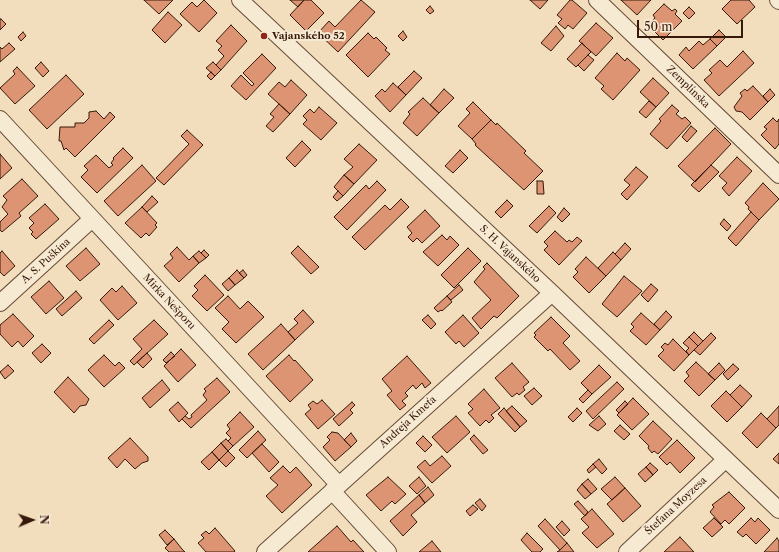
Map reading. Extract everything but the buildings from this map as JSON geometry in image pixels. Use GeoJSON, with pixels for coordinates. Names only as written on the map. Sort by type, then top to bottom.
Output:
{"type":"FeatureCollection","features":[{"type":"Feature","properties":{"kind":"street","name":"S. H. Vajanského"},"geometry":{"type":"LineString","coordinates":[[240,0],[552,293],[779,510]]}},
{"type":"Feature","properties":{"kind":"street","name":"Zemplínska"},"geometry":{"type":"LineString","coordinates":[[597,0],[779,175]]}},
{"type":"Feature","properties":{"kind":"street","name":"Mirka Nešporu"},"geometry":{"type":"LineString","coordinates":[[0,119],[336,488],[388,552]]}},
{"type":"Feature","properties":{"kind":"street","name":"A. S. Puškina"},"geometry":{"type":"LineString","coordinates":[[0,302],[92,219]]}},
{"type":"Feature","properties":{"kind":"street","name":"Andreja Kmeťa"},"geometry":{"type":"LineString","coordinates":[[265,552],[552,293]]}},
{"type":"Feature","properties":{"kind":"street","name":"Štefana Moyzesa"},"geometry":{"type":"LineString","coordinates":[[627,552],[725,460]]}},
{"type":"Feature","properties":{"kind":"place","name":"Vajanského 52"},"geometry":{"type":"Point","coordinates":[264,36]}}]}
